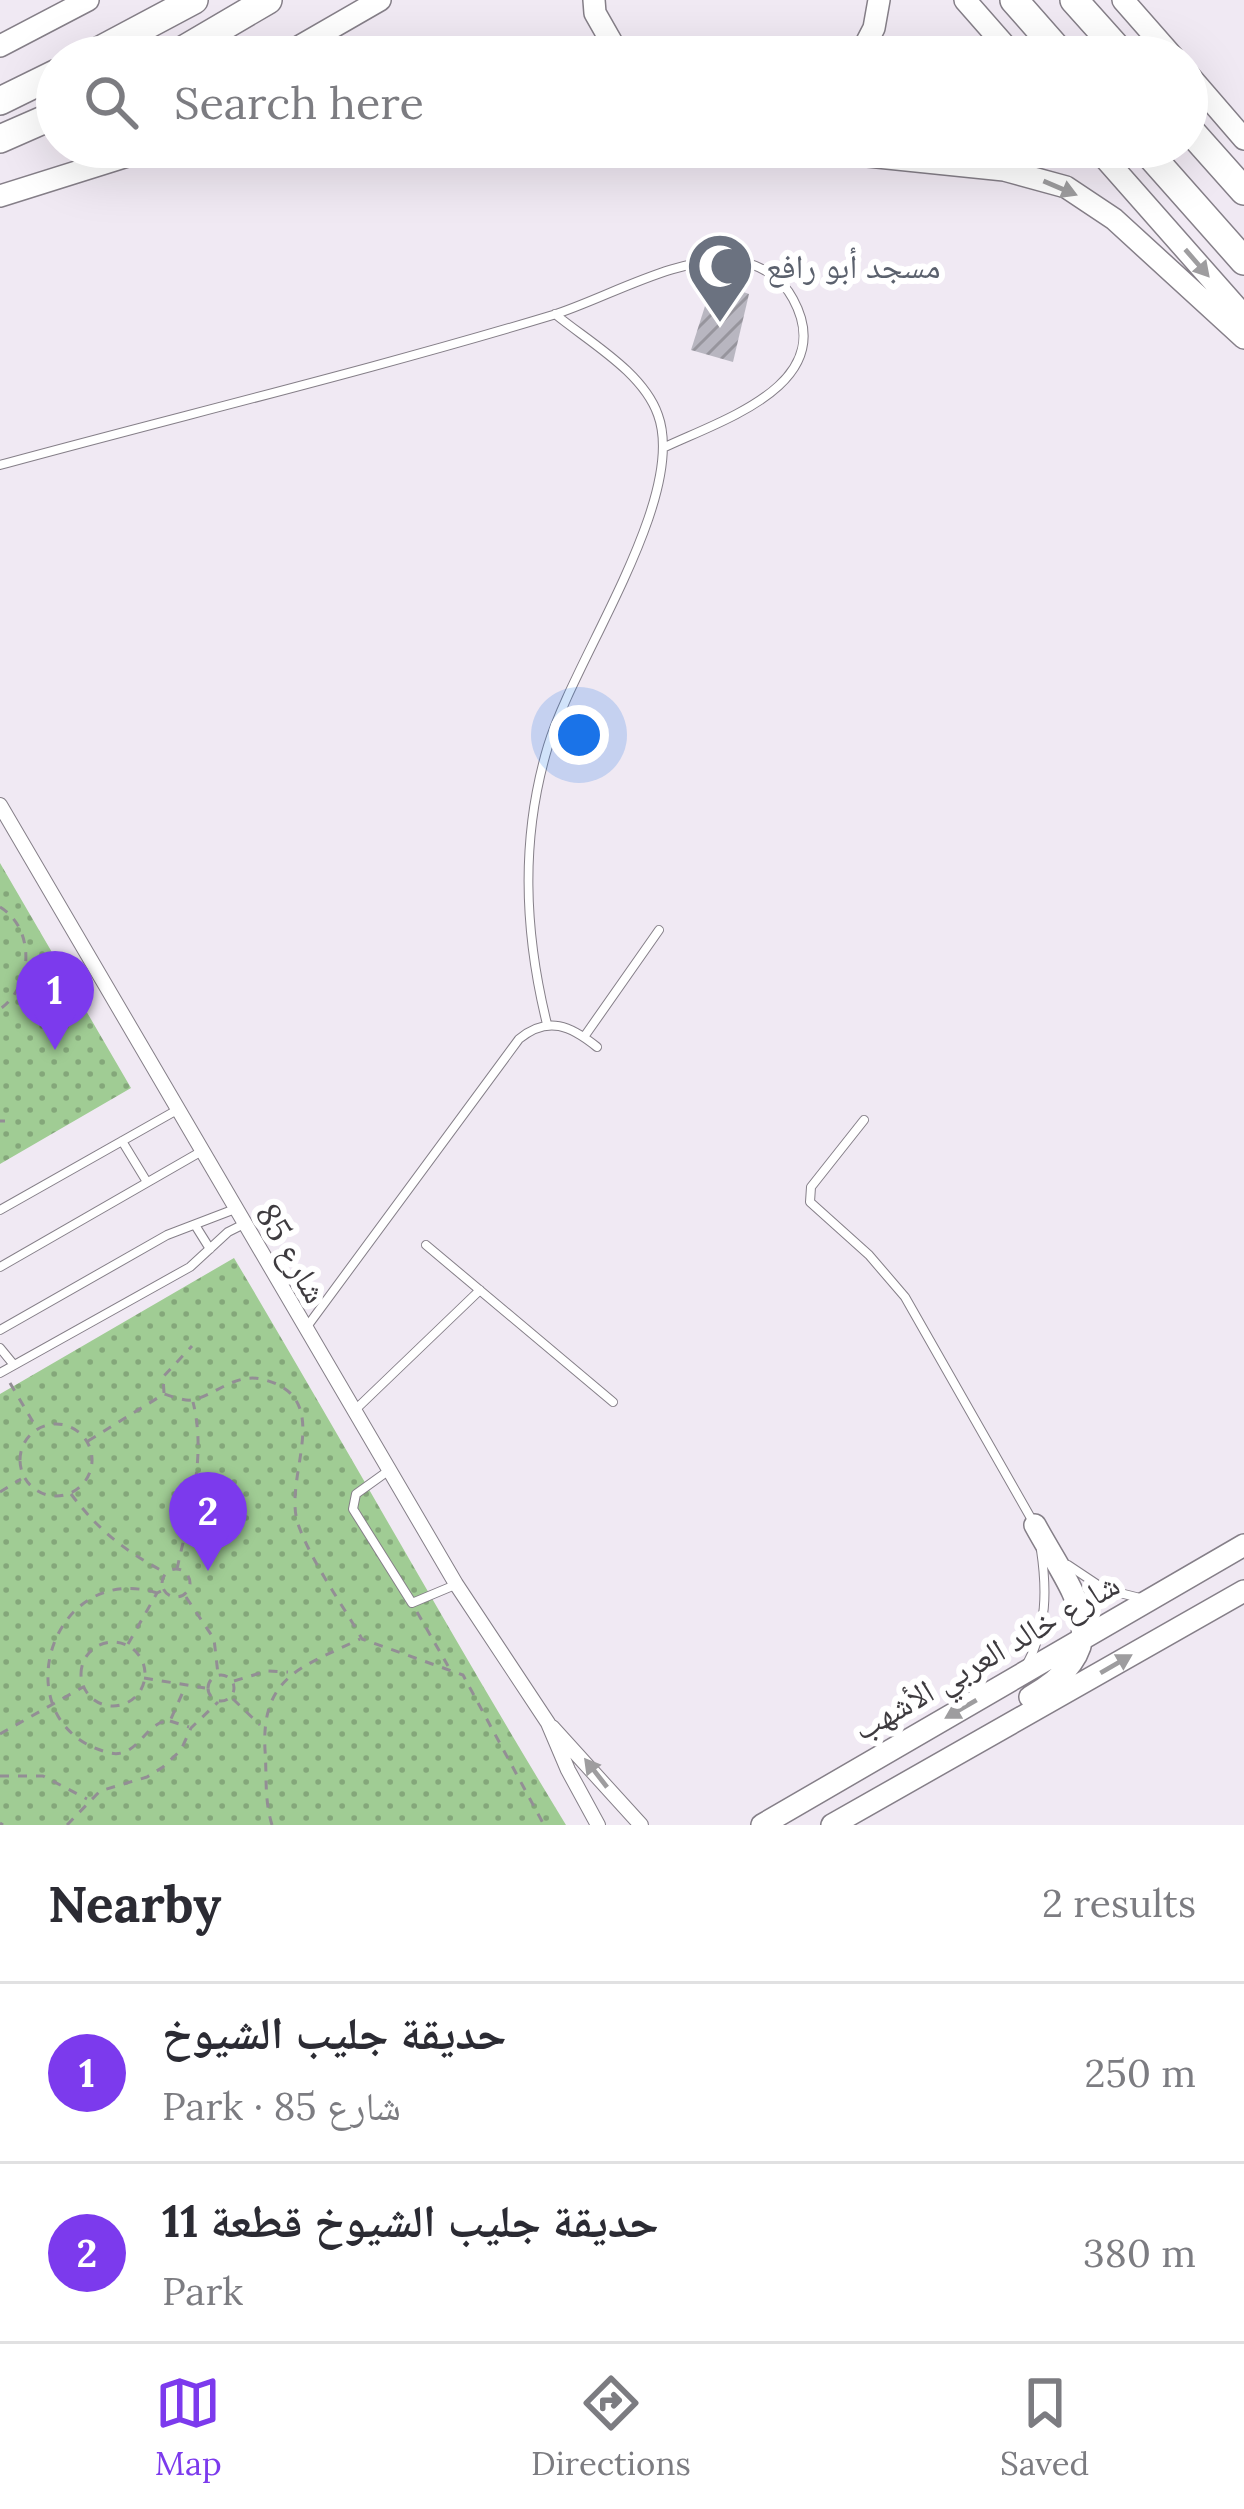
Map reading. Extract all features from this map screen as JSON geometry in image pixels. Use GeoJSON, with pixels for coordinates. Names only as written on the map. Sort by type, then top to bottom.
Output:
{"type":"FeatureCollection","features":[{"type":"Feature","properties":{"kind":"highway"},"geometry":{"type":"LineString","coordinates":[[126,36],[194,0]]}},
{"type":"Feature","properties":{"kind":"highway"},"geometry":{"type":"LineString","coordinates":[[207,36],[268,0]]}},
{"type":"Feature","properties":{"kind":"highway"},"geometry":{"type":"LineString","coordinates":[[1014,0],[1046,36]]}},
{"type":"Feature","properties":{"kind":"highway"},"geometry":{"type":"LineString","coordinates":[[1074,0],[1106,36]]}},
{"type":"Feature","properties":{"kind":"highway"},"geometry":{"type":"LineString","coordinates":[[0,100],[36,83]]}},
{"type":"Feature","properties":{"kind":"highway"},"geometry":{"type":"LineString","coordinates":[[0,139],[36,123]]}},
{"type":"Feature","properties":{"kind":"highway"},"geometry":{"type":"LineString","coordinates":[[1208,151],[1244,191]]}},
{"type":"Feature","properties":{"kind":"highway"},"geometry":{"type":"LineString","coordinates":[[1162,168],[1244,261]]}},
{"type":"Feature","properties":{"kind":"main road"},"geometry":{"type":"LineString","coordinates":[[0,36],[61,0]]}},
{"type":"Feature","properties":{"kind":"main road"},"geometry":{"type":"LineString","coordinates":[[0,46],[88,0]]}},
{"type":"Feature","properties":{"kind":"main road"},"geometry":{"type":"LineString","coordinates":[[317,36],[380,0]]}},
{"type":"Feature","properties":{"kind":"main road"},"geometry":{"type":"LineString","coordinates":[[594,0],[595,14],[608,36]]}},
{"type":"Feature","properties":{"kind":"main road"},"geometry":{"type":"LineString","coordinates":[[870,36],[879,0]]}},
{"type":"Feature","properties":{"kind":"main road"},"geometry":{"type":"LineString","coordinates":[[964,0],[997,36]]}},
{"type":"Feature","properties":{"kind":"main road"},"geometry":{"type":"LineString","coordinates":[[1123,0],[1155,36]]}},
{"type":"Feature","properties":{"kind":"main road"},"geometry":{"type":"LineString","coordinates":[[1208,97],[1244,139]]}},
{"type":"Feature","properties":{"kind":"main road"},"geometry":{"type":"LineString","coordinates":[[3,194],[61,168]]}},
{"type":"Feature","properties":{"kind":"main road"},"geometry":{"type":"LineString","coordinates":[[3,194],[88,168]]}},
{"type":"Feature","properties":{"kind":"main road"},"geometry":{"type":"LineString","coordinates":[[985,168],[1066,187],[1130,233],[1244,338]]}},
{"type":"Feature","properties":{"kind":"main road"},"geometry":{"type":"LineString","coordinates":[[1114,168],[1244,316]]}},
{"type":"Feature","properties":{"kind":"main road"},"geometry":{"type":"LineString","coordinates":[[912,1780],[969,1733],[1049,1685],[1066,1670],[1084,1637],[1078,1604],[1035,1525]]}},
{"type":"Feature","properties":{"kind":"main road","name":"شارع خالد العربي الأشهب"},"geometry":{"type":"LineString","coordinates":[[762,1825],[1244,1545]]}},
{"type":"Feature","properties":{"kind":"main road"},"geometry":{"type":"LineString","coordinates":[[832,1825],[1244,1591]]}},
{"type":"Feature","properties":{"kind":"street","name":"شارع 85"},"geometry":{"type":"LineString","coordinates":[[0,805],[457,1584],[548,1723],[598,1825]]}},
{"type":"Feature","properties":{"kind":"street","name":"شارع 85"},"geometry":{"type":"LineString","coordinates":[[548,1723],[641,1825]]}},
{"type":"Feature","properties":{"kind":"lane"},"geometry":{"type":"LineString","coordinates":[[0,465],[555,314],[666,273],[709,262],[751,264],[782,284],[793,299],[802,334],[800,353],[782,386],[768,398],[663,448]]}},
{"type":"Feature","properties":{"kind":"lane"},"geometry":{"type":"LineString","coordinates":[[547,1024],[527,915],[534,803],[566,694],[651,518],[661,483],[663,448],[660,418],[646,391],[555,314]]}},
{"type":"Feature","properties":{"kind":"lane"},"geometry":{"type":"LineString","coordinates":[[584,1036],[659,930]]}},
{"type":"Feature","properties":{"kind":"lane"},"geometry":{"type":"LineString","coordinates":[[305,1329],[519,1039],[547,1024],[560,1024],[597,1047]]}},
{"type":"Feature","properties":{"kind":"lane"},"geometry":{"type":"LineString","coordinates":[[0,1210],[178,1110]]}},
{"type":"Feature","properties":{"kind":"lane"},"geometry":{"type":"LineString","coordinates":[[864,1120],[812,1187],[810,1202],[869,1255],[905,1297],[1035,1525],[1064,1561],[1089,1582],[1120,1594],[1153,1598]]}},
{"type":"Feature","properties":{"kind":"lane"},"geometry":{"type":"LineString","coordinates":[[122,1141],[147,1182]]}},
{"type":"Feature","properties":{"kind":"lane"},"geometry":{"type":"LineString","coordinates":[[0,1267],[202,1151]]}},
{"type":"Feature","properties":{"kind":"lane"},"geometry":{"type":"LineString","coordinates":[[0,1330],[167,1235],[235,1209]]}},
{"type":"Feature","properties":{"kind":"lane"},"geometry":{"type":"LineString","coordinates":[[1,1373],[190,1267],[218,1240],[244,1224]]}},
{"type":"Feature","properties":{"kind":"lane"},"geometry":{"type":"LineString","coordinates":[[195,1225],[210,1251]]}},
{"type":"Feature","properties":{"kind":"lane"},"geometry":{"type":"LineString","coordinates":[[426,1245],[613,1402]]}},
{"type":"Feature","properties":{"kind":"lane"},"geometry":{"type":"LineString","coordinates":[[354,1411],[479,1290]]}},
{"type":"Feature","properties":{"kind":"lane"},"geometry":{"type":"LineString","coordinates":[[0,1348],[14,1365]]}},
{"type":"Feature","properties":{"kind":"lane"},"geometry":{"type":"LineString","coordinates":[[389,1470],[356,1494],[353,1509],[412,1603],[457,1584]]}},
{"type":"Feature","properties":{"kind":"lane"},"geometry":{"type":"LineString","coordinates":[[1019,1675],[1042,1625],[1043,1567],[1035,1525]]}},
{"type":"Feature","properties":{"kind":"path"},"geometry":{"type":"LineString","coordinates":[[0,907],[17,919],[26,935],[20,982],[0,1009]]}},
{"type":"Feature","properties":{"kind":"path"},"geometry":{"type":"LineString","coordinates":[[164,1394],[164,1377],[192,1346]]}},
{"type":"Feature","properties":{"kind":"path"},"geometry":{"type":"LineString","coordinates":[[1,1373],[38,1429]]}},
{"type":"Feature","properties":{"kind":"path"},"geometry":{"type":"LineString","coordinates":[[88,1441],[164,1394],[192,1400],[257,1378],[291,1395],[306,1426],[293,1504],[299,1528],[362,1639],[463,1675],[544,1825]]}},
{"type":"Feature","properties":{"kind":"path"},"geometry":{"type":"LineString","coordinates":[[176,1569],[199,1459],[192,1400]]}},
{"type":"Feature","properties":{"kind":"path"},"geometry":{"type":"LineString","coordinates":[[48,1423],[71,1425],[88,1441],[93,1464],[83,1485],[63,1496],[40,1494],[23,1478],[18,1455],[28,1434],[48,1423]]}},
{"type":"Feature","properties":{"kind":"path"},"geometry":{"type":"LineString","coordinates":[[0,1492],[23,1478]]}},
{"type":"Feature","properties":{"kind":"path"},"geometry":{"type":"LineString","coordinates":[[70,1492],[104,1535],[124,1551],[166,1573],[184,1571],[191,1582],[185,1595],[177,1598],[164,1590]]}},
{"type":"Feature","properties":{"kind":"path"},"geometry":{"type":"LineString","coordinates":[[164,1590],[166,1573]]}},
{"type":"Feature","properties":{"kind":"path"},"geometry":{"type":"LineString","coordinates":[[53,1629],[86,1599],[114,1589],[157,1593]]}},
{"type":"Feature","properties":{"kind":"path"},"geometry":{"type":"LineString","coordinates":[[127,1646],[157,1593],[164,1590]]}},
{"type":"Feature","properties":{"kind":"path"},"geometry":{"type":"LineString","coordinates":[[185,1595],[214,1639],[218,1674]]}},
{"type":"Feature","properties":{"kind":"path"},"geometry":{"type":"LineString","coordinates":[[412,1603],[448,1667]]}},
{"type":"Feature","properties":{"kind":"path"},"geometry":{"type":"LineString","coordinates":[[218,1674],[233,1681],[267,1671],[290,1672],[362,1639]]}},
{"type":"Feature","properties":{"kind":"path"},"geometry":{"type":"LineString","coordinates":[[118,1641],[136,1651],[146,1668],[144,1678],[142,1688],[128,1703],[108,1706],[90,1697],[81,1679],[84,1659],[98,1645],[118,1641]]}},
{"type":"Feature","properties":{"kind":"path"},"geometry":{"type":"LineString","coordinates":[[272,1825],[262,1726],[269,1702],[290,1672]]}},
{"type":"Feature","properties":{"kind":"path"},"geometry":{"type":"LineString","coordinates":[[218,1674],[207,1688],[218,1702]]}},
{"type":"Feature","properties":{"kind":"path"},"geometry":{"type":"LineString","coordinates":[[144,1678],[207,1688]]}},
{"type":"Feature","properties":{"kind":"path"},"geometry":{"type":"LineString","coordinates":[[231,1697],[233,1681]]}},
{"type":"Feature","properties":{"kind":"path"},"geometry":{"type":"LineString","coordinates":[[170,1721],[186,1684]]}},
{"type":"Feature","properties":{"kind":"path"},"geometry":{"type":"LineString","coordinates":[[0,1720],[3,1733],[85,1686]]}},
{"type":"Feature","properties":{"kind":"path"},"geometry":{"type":"LineString","coordinates":[[231,1697],[262,1726]]}},
{"type":"Feature","properties":{"kind":"path"},"geometry":{"type":"LineString","coordinates":[[68,1825],[100,1791],[147,1778],[163,1767],[181,1750],[190,1728],[218,1702],[231,1697]]}},
{"type":"Feature","properties":{"kind":"path"},"geometry":{"type":"LineString","coordinates":[[36,1699],[49,1721]]}},
{"type":"Feature","properties":{"kind":"path"},"geometry":{"type":"LineString","coordinates":[[59,1731],[114,1755],[129,1751],[160,1720],[190,1728]]}},
{"type":"Feature","properties":{"kind":"path"},"geometry":{"type":"LineString","coordinates":[[0,1776],[43,1776],[89,1800]]}},
{"type":"Feature","properties":{"kind":"green space"},"geometry":{"type":"Polygon","coordinates":[[[0,863],[131,1088],[0,1164],[0,863]]]}},
{"type":"Feature","properties":{"kind":"green space"},"geometry":{"type":"Polygon","coordinates":[[[234,1258],[566,1825],[0,1825],[0,1394],[234,1258]]]}},
{"type":"Feature","properties":{"kind":"building","name":"مسجد أبو رافع"},"geometry":{"type":"Polygon","coordinates":[[[713,281],[749,294],[733,362],[691,350],[713,281]]]}},
{"type":"Feature","properties":{"kind":"place","name":"مسجد أبو رافع"},"geometry":{"type":"Point","coordinates":[720,325]}},
{"type":"Feature","properties":{"kind":"place","name":"حديقة جليب الشيوخ"},"geometry":{"type":"Point","coordinates":[55,1050]}},
{"type":"Feature","properties":{"kind":"place","name":"حديقة جليب الشيوخ قطعة 11"},"geometry":{"type":"Point","coordinates":[208,1571]}}]}
